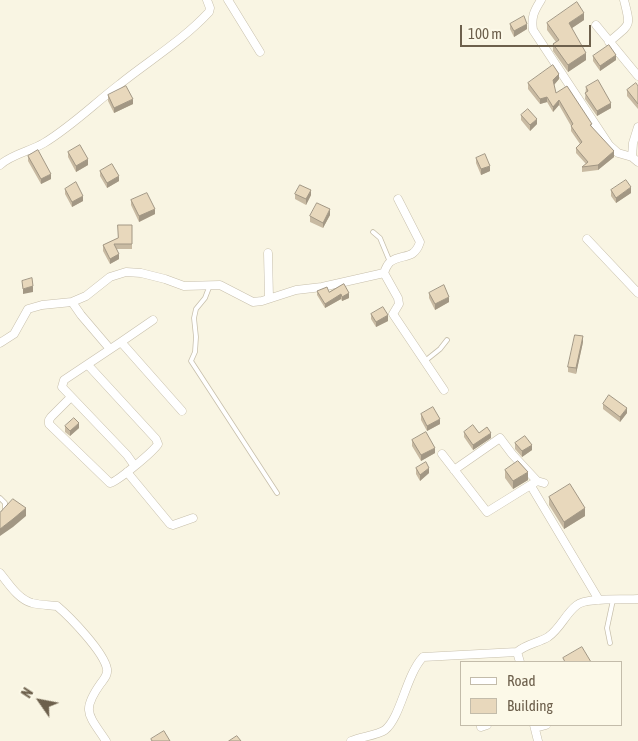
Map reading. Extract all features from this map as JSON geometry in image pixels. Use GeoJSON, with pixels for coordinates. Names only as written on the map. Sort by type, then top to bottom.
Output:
{"type":"FeatureCollection","features":[{"type":"Feature","properties":{"kind":"street"},"geometry":{"type":"LineString","coordinates":[[1,162],[44,143],[189,33],[209,12],[210,8],[207,0]]}},
{"type":"Feature","properties":{"kind":"street"},"geometry":{"type":"LineString","coordinates":[[228,0],[260,52]]}},
{"type":"Feature","properties":{"kind":"street"},"geometry":{"type":"LineString","coordinates":[[541,0],[533,13],[533,30],[609,145],[618,153],[635,159],[633,144],[638,127]]}},
{"type":"Feature","properties":{"kind":"street"},"geometry":{"type":"LineString","coordinates":[[609,42],[628,26],[630,21],[624,0]]}},
{"type":"Feature","properties":{"kind":"street"},"geometry":{"type":"LineString","coordinates":[[596,25],[638,76]]}},
{"type":"Feature","properties":{"kind":"street"},"geometry":{"type":"LineString","coordinates":[[0,343],[14,334],[28,310],[42,305],[72,302],[86,296],[110,277],[126,272],[165,279],[184,286],[220,284],[253,302],[296,290],[322,287],[384,273],[390,263],[413,254],[420,242],[398,199]]}},
{"type":"Feature","properties":{"kind":"street"},"geometry":{"type":"LineString","coordinates":[[588,239],[638,293]]}},
{"type":"Feature","properties":{"kind":"street"},"geometry":{"type":"LineString","coordinates":[[268,253],[269,298]]}},
{"type":"Feature","properties":{"kind":"street"},"geometry":{"type":"LineString","coordinates":[[384,273],[398,298],[399,304],[393,314],[444,390]]}},
{"type":"Feature","properties":{"kind":"street"},"geometry":{"type":"LineString","coordinates":[[72,302],[110,349]]}},
{"type":"Feature","properties":{"kind":"street"},"geometry":{"type":"LineString","coordinates":[[134,465],[127,455],[62,387],[62,382],[153,320]]}},
{"type":"Feature","properties":{"kind":"street"},"geometry":{"type":"LineString","coordinates":[[121,342],[182,411]]}},
{"type":"Feature","properties":{"kind":"street"},"geometry":{"type":"LineString","coordinates":[[72,397],[51,417],[49,424],[110,483],[120,479],[134,465],[155,450],[158,444],[156,439],[88,365]]}},
{"type":"Feature","properties":{"kind":"street"},"geometry":{"type":"LineString","coordinates":[[454,470],[500,438],[537,484],[599,600]]}},
{"type":"Feature","properties":{"kind":"street"},"geometry":{"type":"LineString","coordinates":[[442,454],[487,512],[537,484]]}},
{"type":"Feature","properties":{"kind":"street"},"geometry":{"type":"LineString","coordinates":[[127,472],[170,524],[173,525],[193,518]]}},
{"type":"Feature","properties":{"kind":"street"},"geometry":{"type":"LineString","coordinates":[[0,573],[18,595],[26,601],[34,604],[56,606],[80,630],[98,652],[107,670],[106,677],[91,698],[88,706],[91,718],[106,741]]}},
{"type":"Feature","properties":{"kind":"street"},"geometry":{"type":"LineString","coordinates":[[351,741],[385,730],[393,718],[416,664],[423,657],[517,652],[523,646],[546,638],[555,631],[578,604],[587,600],[638,599]]}},
{"type":"Feature","properties":{"kind":"street"},"geometry":{"type":"LineString","coordinates":[[517,652],[520,661]]}},
{"type":"Feature","properties":{"kind":"street"},"geometry":{"type":"LineString","coordinates":[[534,726],[538,741]]}},
{"type":"Feature","properties":{"kind":"lane"},"geometry":{"type":"LineString","coordinates":[[373,232],[380,238],[390,263]]}},
{"type":"Feature","properties":{"kind":"lane"},"geometry":{"type":"LineString","coordinates":[[210,285],[205,298],[196,309],[194,318],[195,352],[191,361],[277,493]]}},
{"type":"Feature","properties":{"kind":"lane"},"geometry":{"type":"LineString","coordinates":[[425,361],[440,349],[447,340]]}},
{"type":"Feature","properties":{"kind":"lane"},"geometry":{"type":"LineString","coordinates":[[0,498],[5,503],[5,511],[0,516]]}},
{"type":"Feature","properties":{"kind":"lane"},"geometry":{"type":"LineString","coordinates":[[610,643],[607,628],[613,600]]}},
{"type":"Feature","properties":{"kind":"building"},"geometry":{"type":"Polygon","coordinates":[[[577,2],[584,13],[569,23],[586,53],[568,65],[553,44],[559,40],[547,23],[577,2]]]}},
{"type":"Feature","properties":{"kind":"building"},"geometry":{"type":"Polygon","coordinates":[[[524,16],[527,24],[514,31],[510,24],[524,16]]]}},
{"type":"Feature","properties":{"kind":"building"},"geometry":{"type":"Polygon","coordinates":[[[609,45],[616,55],[600,66],[593,56],[609,45]]]}},
{"type":"Feature","properties":{"kind":"building"},"geometry":{"type":"Polygon","coordinates":[[[553,65],[559,74],[553,80],[556,93],[567,86],[592,124],[590,125],[614,151],[598,165],[582,167],[588,162],[576,148],[582,142],[571,126],[573,124],[559,100],[553,107],[547,97],[540,99],[528,83],[553,65]]]}},
{"type":"Feature","properties":{"kind":"building"},"geometry":{"type":"Polygon","coordinates":[[[598,80],[611,103],[597,111],[585,93],[588,91],[586,87],[598,80]]]}},
{"type":"Feature","properties":{"kind":"building"},"geometry":{"type":"Polygon","coordinates":[[[636,83],[638,86],[638,104],[627,90],[636,83]]]}},
{"type":"Feature","properties":{"kind":"building"},"geometry":{"type":"Polygon","coordinates":[[[126,86],[133,99],[114,108],[108,95],[126,86]]]}},
{"type":"Feature","properties":{"kind":"building"},"geometry":{"type":"Polygon","coordinates":[[[528,109],[537,119],[530,125],[521,115],[528,109]]]}},
{"type":"Feature","properties":{"kind":"building"},"geometry":{"type":"Polygon","coordinates":[[[80,145],[88,159],[76,166],[68,152],[80,145]]]}},
{"type":"Feature","properties":{"kind":"building"},"geometry":{"type":"Polygon","coordinates":[[[38,150],[51,174],[41,179],[28,156],[38,150]]]}},
{"type":"Feature","properties":{"kind":"building"},"geometry":{"type":"Polygon","coordinates":[[[485,154],[490,166],[481,169],[476,158],[485,154]]]}},
{"type":"Feature","properties":{"kind":"building"},"geometry":{"type":"Polygon","coordinates":[[[112,164],[119,176],[107,183],[100,171],[112,164]]]}},
{"type":"Feature","properties":{"kind":"building"},"geometry":{"type":"Polygon","coordinates":[[[626,180],[631,187],[616,198],[611,190],[626,180]]]}},
{"type":"Feature","properties":{"kind":"building"},"geometry":{"type":"Polygon","coordinates":[[[76,182],[83,196],[72,202],[65,189],[76,182]]]}},
{"type":"Feature","properties":{"kind":"building"},"geometry":{"type":"Polygon","coordinates":[[[300,185],[311,190],[306,199],[295,194],[300,185]]]}},
{"type":"Feature","properties":{"kind":"building"},"geometry":{"type":"Polygon","coordinates":[[[147,193],[155,209],[139,216],[131,200],[147,193]]]}},
{"type":"Feature","properties":{"kind":"building"},"geometry":{"type":"Polygon","coordinates":[[[317,203],[330,209],[323,223],[310,216],[317,203]]]}},
{"type":"Feature","properties":{"kind":"building"},"geometry":{"type":"Polygon","coordinates":[[[118,225],[132,225],[132,244],[114,244],[119,254],[110,259],[103,245],[118,238],[118,225]]]}},
{"type":"Feature","properties":{"kind":"building"},"geometry":{"type":"Polygon","coordinates":[[[32,278],[33,286],[23,289],[22,281],[32,278]]]}},
{"type":"Feature","properties":{"kind":"building"},"geometry":{"type":"Polygon","coordinates":[[[344,284],[349,293],[342,297],[341,294],[325,304],[317,291],[327,287],[329,292],[344,284]]]}},
{"type":"Feature","properties":{"kind":"building"},"geometry":{"type":"Polygon","coordinates":[[[444,285],[449,297],[435,304],[429,293],[444,285]]]}},
{"type":"Feature","properties":{"kind":"building"},"geometry":{"type":"Polygon","coordinates":[[[383,307],[388,315],[376,322],[371,314],[383,307]]]}},
{"type":"Feature","properties":{"kind":"building"},"geometry":{"type":"Polygon","coordinates":[[[575,335],[583,336],[576,368],[568,367],[575,335]]]}},
{"type":"Feature","properties":{"kind":"building"},"geometry":{"type":"Polygon","coordinates":[[[609,395],[627,408],[620,417],[603,404],[609,395]]]}},
{"type":"Feature","properties":{"kind":"building"},"geometry":{"type":"Polygon","coordinates":[[[433,407],[440,419],[427,426],[421,414],[433,407]]]}},
{"type":"Feature","properties":{"kind":"building"},"geometry":{"type":"Polygon","coordinates":[[[74,418],[79,423],[70,431],[65,426],[74,418]]]}},
{"type":"Feature","properties":{"kind":"building"},"geometry":{"type":"Polygon","coordinates":[[[473,425],[479,433],[487,427],[491,433],[473,445],[464,432],[473,425]]]}},
{"type":"Feature","properties":{"kind":"building"},"geometry":{"type":"Polygon","coordinates":[[[426,432],[435,448],[421,455],[412,440],[426,432]]]}},
{"type":"Feature","properties":{"kind":"building"},"geometry":{"type":"Polygon","coordinates":[[[525,436],[532,445],[522,451],[515,443],[525,436]]]}},
{"type":"Feature","properties":{"kind":"building"},"geometry":{"type":"Polygon","coordinates":[[[518,461],[528,472],[513,481],[505,470],[518,461]]]}},
{"type":"Feature","properties":{"kind":"building"},"geometry":{"type":"Polygon","coordinates":[[[426,462],[429,468],[420,475],[416,468],[426,462]]]}},
{"type":"Feature","properties":{"kind":"building"},"geometry":{"type":"Polygon","coordinates":[[[570,484],[585,508],[564,522],[549,497],[570,484]]]}},
{"type":"Feature","properties":{"kind":"building"},"geometry":{"type":"Polygon","coordinates":[[[13,499],[26,508],[0,529],[0,513],[13,499]]]}},
{"type":"Feature","properties":{"kind":"building"},"geometry":{"type":"Polygon","coordinates":[[[582,647],[590,661],[564,661],[563,658],[582,647]]]}},
{"type":"Feature","properties":{"kind":"building"},"geometry":{"type":"Polygon","coordinates":[[[164,731],[170,741],[152,741],[151,739],[164,731]]]}},
{"type":"Feature","properties":{"kind":"building"},"geometry":{"type":"Polygon","coordinates":[[[237,736],[241,741],[229,741],[237,736]]]}}]}
